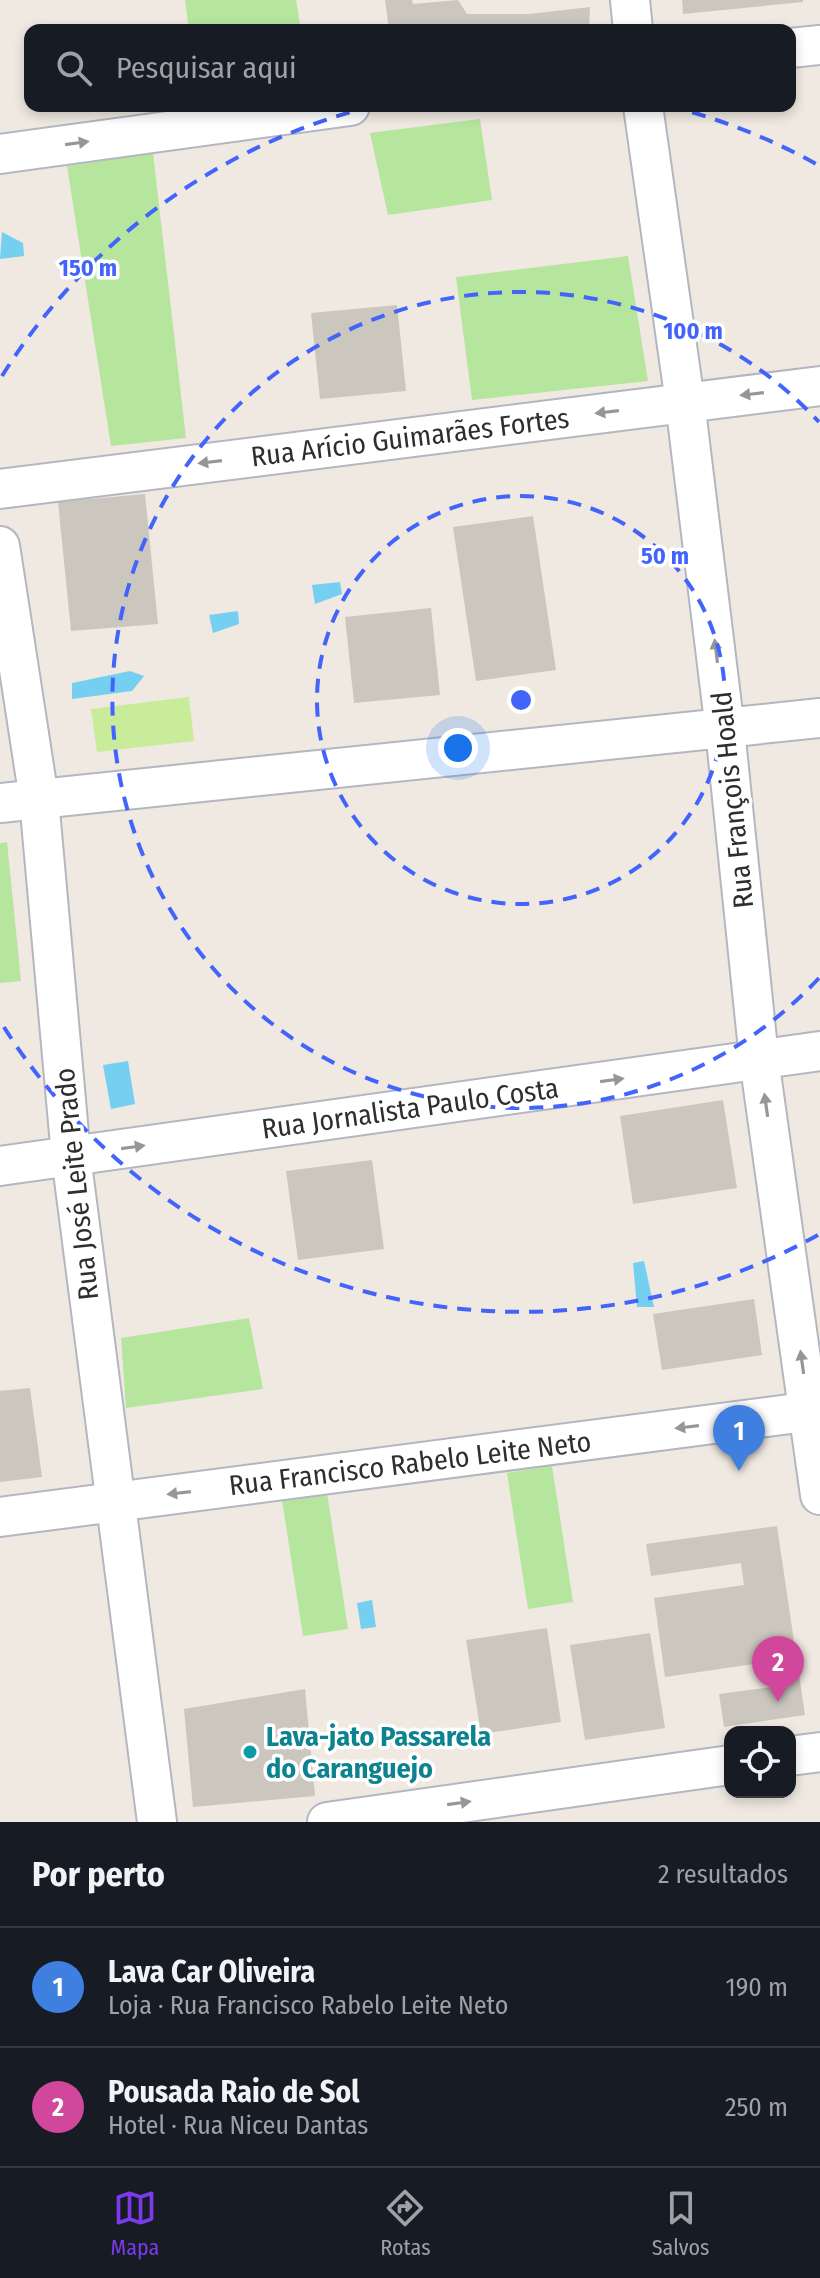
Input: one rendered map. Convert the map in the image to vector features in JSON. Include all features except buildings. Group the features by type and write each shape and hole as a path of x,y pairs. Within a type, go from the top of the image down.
{"street":[{"path":"630,0 632,24"},
{"path":"796,47 820,45"},
{"path":"0,154 306,112"},
{"name":"Rua François Hoald","path":"644,112 685,402 725,730 759,1059 815,1411 820,1495"},
{"name":"Rua Arício Guimarães Fortes","path":"0,489 820,386"},
{"name":"Rua José Leite Prado","path":"0,546 39,799 71,1156 157,1822"},
{"path":"0,803 820,718"},
{"name":"Rua Jornalista Paulo Costa","path":"0,1166 820,1051"},
{"name":"Rua Francisco Rabelo Leite Neto","path":"0,1517 815,1411"},
{"path":"796,1755 820,1752"},
{"path":"327,1822 724,1766"}],"green space":[{"path":"185,0 296,0 300,24 188,24"},
{"path":"480,119 492,200 388,215 370,133"},
{"path":"153,153 186,438 111,446 67,166"},
{"path":"628,256 648,381 472,400 456,277"},
{"path":"189,697 194,741 97,752 91,709"},
{"path":"7,842 21,981 0,983 0,843"},
{"path":"249,1318 263,1389 126,1408 121,1338"},
{"path":"552,1466 573,1602 528,1609 507,1473"},
{"path":"327,1493 348,1629 303,1636 282,1500"}],"water":[{"path":"2,232 23,243 24,256 0,259"},
{"path":"340,582 342,594 315,604 312,585"},
{"path":"238,611 239,624 213,633 209,615"},
{"path":"130,671 144,676 132,691 72,699 72,683"},
{"path":"128,1061 135,1104 111,1109 103,1065"},
{"path":"644,1261 654,1307 637,1307 633,1263"},
{"path":"372,1600 376,1627 361,1629 357,1603"}],"place":[{"name":"Lava Car Oliveira","path":"739,1471"},
{"name":"Pousada Raio de Sol","path":"778,1702"},
{"name":"Lava-jato Passarela do Caranguejo","path":"250,1752"}]}
